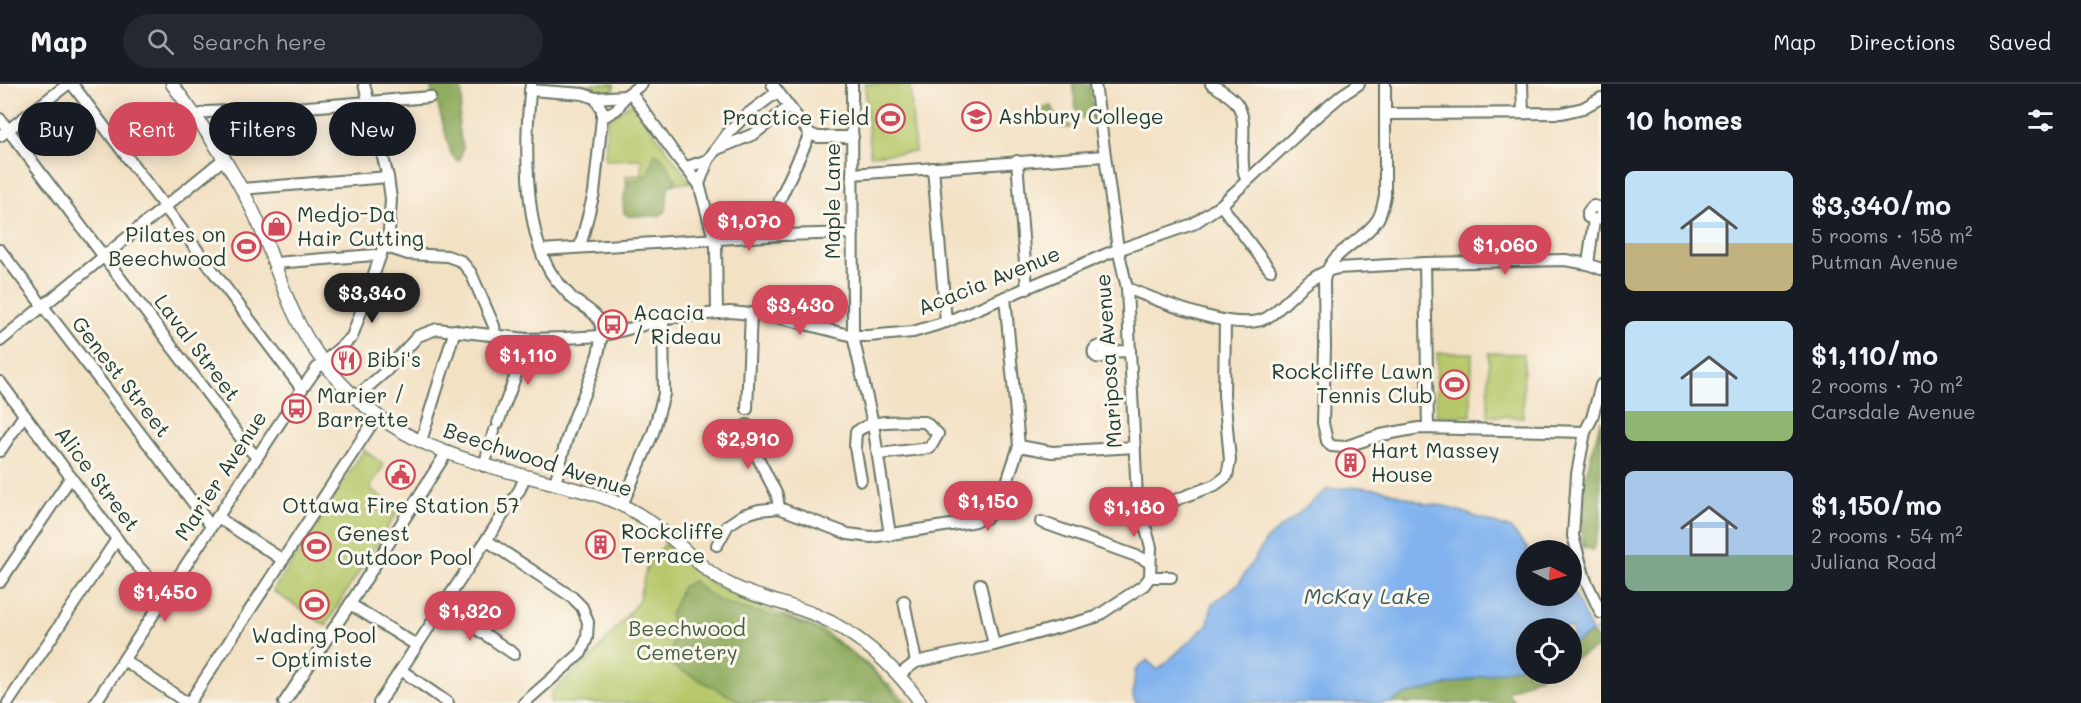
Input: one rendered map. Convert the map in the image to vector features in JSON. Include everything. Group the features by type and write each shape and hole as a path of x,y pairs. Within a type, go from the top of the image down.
{"main road":[{"name":"Beechwood Avenue","path":"172,84 186,102"},
{"name":"Beechwood Avenue","path":"197,117 225,158 242,189 275,262 296,319 324,363 377,416 421,441 484,466 606,498 622,505 660,530 708,571 745,591 817,616 842,628 880,657 899,675 921,703"}],"street":[{"path":"4,133 70,84 210,265 302,389"},
{"name":"Marier Avenue","path":"364,84 368,102"},
{"path":"602,118 617,109 628,95 642,84"},
{"name":"Maple Lane","path":"852,84 853,336 873,424 890,535"},
{"name":"Mariposa Avenue","path":"1095,84 1118,249 1127,288 1137,498 1150,541 1150,577"},
{"path":"1211,84 1237,103 1242,118 1242,172 1247,181"},
{"name":"Acacia Avenue","path":"356,397 385,372 418,336 430,330 455,330 528,339 601,336 663,319 717,312 751,313 794,320 853,336 899,334 946,322 1118,249 1193,224 1221,205 1317,116 1359,84"},
{"path":"1385,84 1385,196 1382,211 1377,220 1336,256 1326,270 1323,281 1325,346 1323,423 1326,441 1331,446 1344,447 1381,435 1428,428 1585,432"},
{"path":"1522,84 1523,113"},
{"path":"555,484 567,437 595,361 601,336 599,319 573,298 558,282 541,250 534,225 529,183 527,137 531,87 583,94 595,98 628,95"},
{"path":"699,184 708,160 728,133 774,88 810,134 818,137 853,137"},
{"path":"628,95 699,184 714,240 717,312"},
{"path":"368,102 430,97"},
{"path":"580,247 594,194 602,118 602,110 595,98"},
{"path":"1385,114 1562,113 1583,108 1601,98"},
{"path":"197,116 207,112 329,104"},
{"path":"717,149 754,134 789,107"},
{"name":"Laval Street","path":"0,119 4,133 103,256 257,457"},
{"path":"783,235 778,214 780,199 810,134"},
{"name":"Marier Avenue","path":"95,703 302,389 318,368 352,337 389,231 391,199 382,156"},
{"path":"852,174 1104,156"},
{"path":"0,341 225,158"},
{"path":"687,167 708,160"},
{"path":"1017,161 1027,289"},
{"path":"933,168 946,322"},
{"path":"242,189 388,177"},
{"path":"1221,205 1270,270"},
{"path":"1588,264 1598,215"},
{"path":"541,250 783,235 853,233"},
{"path":"384,246 408,254 447,256 461,261 471,273 494,326 495,335"},
{"name":"Genest Street","path":"0,250 214,522 283,560"},
{"path":"275,262 374,255 379,257"},
{"path":"1127,288 1225,321 1243,324 1269,318 1311,280 1326,270 1425,263 1565,260 1601,269"},
{"path":"1425,263 1428,428"},
{"path":"717,545 728,525 743,515 759,510 779,508 848,534 871,537 986,518 999,506 1019,446 1005,297"},
{"path":"747,409 751,313"},
{"path":"622,505 653,433 664,393 663,319"},
{"path":"1141,511 1215,485 1227,476 1230,460 1224,394 1225,321"},
{"path":"421,441 455,330"},
{"path":"484,466 496,427 514,385 528,339"},
{"path":"1105,352 1129,351"},
{"name":"Alice Street","path":"0,382 134,562 166,596"},
{"path":"1601,385 1592,418 1585,432 1577,474 1573,536 1585,579 1601,613"},
{"path":"0,451 24,415"},
{"path":"124,660 188,703 377,416"},
{"path":"861,480 855,447 856,432 863,426 925,422 938,434 930,447 878,454"},
{"path":"747,425 755,452 777,495 779,508"},
{"path":"1019,446 1052,453 1135,447"},
{"path":"284,703 447,452"},
{"path":"379,703 520,489 525,476"},
{"path":"0,582 71,477"},
{"path":"1041,522 1142,558 1150,563"},
{"path":"8,703 117,538"},
{"path":"486,540 572,597 582,608 588,622 587,638 581,652 524,703"},
{"path":"899,675 916,662 994,645 1096,617 1143,585 1150,577 1170,577"},
{"path":"980,584 994,645"},
{"path":"904,601 916,662"},
{"path":"350,604 416,645"},
{"path":"442,606 514,654"},
{"path":"401,670 448,703"}],"green space":[{"path":"432,84 468,84 461,86 462,99 458,128 463,147 460,160 457,161 451,154 437,102 431,90"},
{"path":"538,84 614,84 614,91 577,90"},
{"name":"Practice Field","path":"865,84 910,84 915,152 870,155"},
{"path":"1072,84 1089,84 1094,110 1091,118 1082,118 1079,114 1075,106"},
{"path":"632,102 691,183 658,183 628,212 626,176 642,175 641,159 605,160 607,121"},
{"path":"1052,106 1055,114 1071,128 1062,128 1044,115 1044,107"},
{"path":"655,153 664,161 676,180 674,185 668,188 666,211 659,216 628,216 624,213 623,204 627,185 629,181 638,180 648,174"},
{"name":"Rockcliffe Lawn Tennis Club","path":"1437,353 1472,353 1471,416 1436,416"},
{"name":"Rockcliffe Lawn Tennis Club","path":"1489,353 1524,354 1523,417 1488,416"},
{"path":"1601,420 1601,524 1593,550 1583,547 1581,517 1583,485"},
{"path":"364,450 384,465 370,488 399,510 326,626 273,591"},
{"name":"Beechwood Cemetery","path":"665,544 710,582 747,601 822,630 866,663 908,703 551,703 551,692 594,655 638,602 647,566"},
{"path":"693,581 710,595 730,605 794,621 825,635 867,666 903,703 743,703 669,664 673,640 670,615 682,587"},
{"path":"1592,632 1601,646 1582,655 1582,638"},
{"path":"1516,668 1516,684 1523,684 1507,692 1515,703 1391,703 1406,695"}],"water":[{"name":"McKay Lake","path":"1360,487 1385,490 1426,504 1445,506 1511,529 1520,540 1516,540 1516,606 1580,606 1592,632 1582,638 1582,618 1516,618 1516,668 1406,695 1391,703 1136,703 1133,696 1135,671 1147,660 1158,670 1208,624 1212,604 1239,583 1267,539 1328,489"}],"waterway":[{"path":"1592,632 1601,629"}],"place":[{"name":"Ashbury College","path":"977,117"},
{"name":"Practice Field","path":"890,118"},
{"name":"Medjo-Da Hair Cutting","path":"276,227"},
{"name":"Pilates on Beechwood","path":"247,247"},
{"name":"Acacia / Rideau","path":"612,325"},
{"name":"Bibi's","path":"346,360"},
{"name":"Rockcliffe Lawn Tennis Club","path":"1454,384"},
{"name":"Marier / Barrette","path":"296,408"},
{"name":"Hart Massey House","path":"1350,463"},
{"name":"Ottawa Fire Station 57","path":"401,475"},
{"name":"Rockcliffe Terrace","path":"600,544"},
{"name":"Genest Outdoor Pool","path":"316,546"},
{"name":"Wading Pool - Optimiste","path":"314,605"}]}
